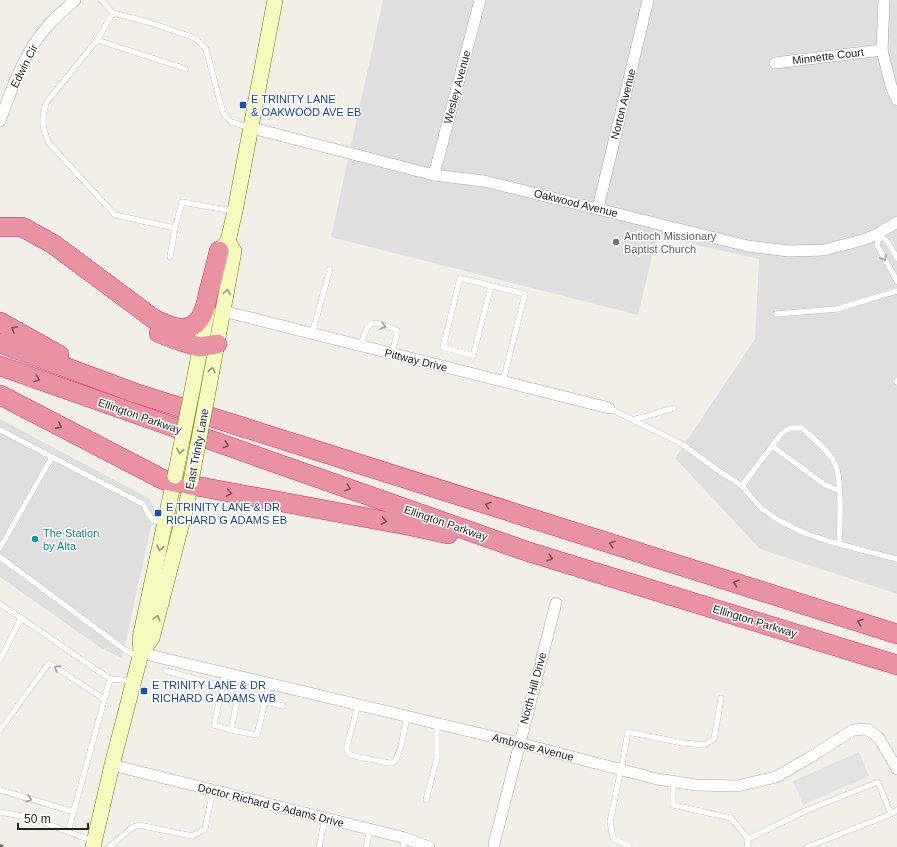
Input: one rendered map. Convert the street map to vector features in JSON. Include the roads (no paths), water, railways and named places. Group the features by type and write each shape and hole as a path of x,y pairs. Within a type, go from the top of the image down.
{"highway":[{"path":"0,227 22,227 34,233 53,244 154,319 167,326 183,329 207,342"},
{"path":"0,237 21,237 45,250 150,329 182,342 207,342"},
{"path":"183,329 199,320 204,309 223,246"},
{"path":"0,322 55,353 135,393"},
{"name":"Ellington Parkway","path":"0,343 135,393 897,634"},
{"name":"Ellington Parkway","path":"0,366 530,552 897,665"},
{"path":"0,395 164,480 183,481 411,526 530,552"}],"main road":[{"name":"East Trinity Lane","path":"140,655 152,638 186,507 183,481 192,391 207,342 223,246 235,211 252,128 275,0"},
{"name":"East Trinity Lane","path":"93,844 140,655 140,638 165,523 183,481 207,397 207,342 223,312 234,251 223,246"}],"street":[{"name":"Edwin Cir","path":"0,121 16,75 29,50 46,27 75,0"},
{"name":"Wesley Avenue","path":"434,175 480,0"},
{"name":"Norton Avenue","path":"598,208 648,0"},
{"path":"884,0 882,50 891,86 897,100"},
{"name":"Minnette Court","path":"775,62 882,50"},
{"name":"Oakwood Avenue","path":"252,128 434,175 484,181 748,246 789,251 824,250 879,235 897,222"},
{"name":"Pittway Drive","path":"223,312 609,408"},
{"name":"North Hill Drive","path":"494,844 556,603"},
{"name":"Ambrose Avenue","path":"140,655 225,673 437,723 622,769 696,785 737,786 776,777 853,730 867,729 879,738 897,769"},
{"name":"Doctor Richard G Adams Drive","path":"112,765 370,830 404,843 429,847"}],"lane":[{"path":"101,0 113,13 148,22 195,38 206,49 223,113 231,122 252,128"},
{"path":"113,13 97,40 46,104 42,114 43,130 49,143 115,215 175,228"},
{"path":"97,40 186,69"},
{"path":"170,257 175,228 182,202 235,211"},
{"path":"897,258 887,240 879,235 877,245 897,281"},
{"path":"312,334 330,269"},
{"path":"491,286 473,356 443,347 460,278 525,294 503,381"},
{"path":"776,314 837,309 897,292"},
{"path":"361,346 368,325 372,323 384,326 397,330 392,354"},
{"path":"609,408 682,444 742,486 761,508 778,520 804,533 897,559"},
{"path":"633,420 674,408"},
{"path":"742,486 781,434 790,428 802,428 828,453 836,466 839,491 839,544"},
{"path":"0,430 143,504 152,520 165,523"},
{"path":"772,446 824,484 839,491"},
{"path":"0,548 52,457"},
{"path":"0,557 128,652 140,655"},
{"path":"0,604 110,679 134,681"},
{"path":"0,660 21,618"},
{"path":"0,730 49,663 104,699"},
{"path":"166,672 222,686"},
{"path":"225,673 214,725 231,730 257,735 266,702 269,684"},
{"path":"231,730 242,677"},
{"path":"68,832 110,679"},
{"path":"629,847 613,838 610,822 622,769 628,732 683,743 704,745 714,739 721,698"},
{"path":"266,702 283,706"},
{"path":"358,705 347,751 350,754 389,763 393,763 396,760 400,749 407,716"},
{"path":"426,800 436,758 437,723"},
{"path":"673,781 673,805 731,818 748,840 747,847"},
{"path":"748,840 805,811 878,782 891,814"},
{"path":"0,790 74,812"},
{"path":"109,847 133,827 139,825 192,836 197,834 204,829 214,790"},
{"path":"808,847 891,814 897,810"},
{"path":"0,812 33,818 93,844"},
{"path":"319,847 325,818"},
{"path":"366,847 370,830"}],"place":[{"name":"E TRINITY LANE & OAKWOOD AVE EB","path":"243,105"},
{"name":"Antioch Missionary Baptist Church","path":"616,242"},
{"name":"E TRINITY LANE & DR RICHARD G ADAMS EB","path":"158,513"},
{"name":"The Station by Alta","path":"35,539"},
{"name":"E TRINITY LANE & DR RICHARD G ADAMS WB","path":"144,691"}]}
